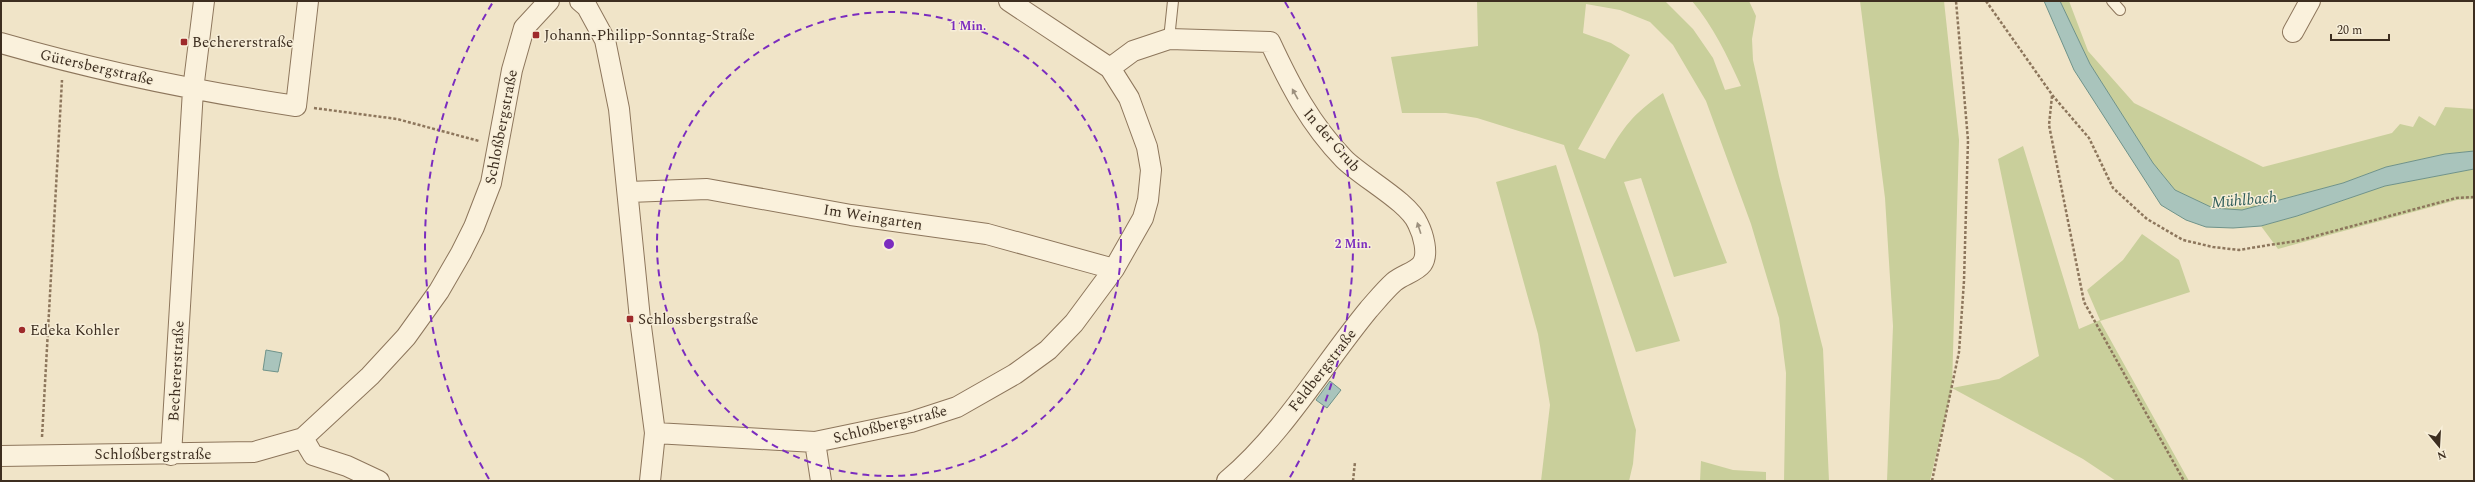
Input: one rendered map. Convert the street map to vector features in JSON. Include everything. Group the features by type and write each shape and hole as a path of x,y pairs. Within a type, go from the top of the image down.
{"street":[{"name":"Bechererstraße","path":"171,455 193,90 204,1"},
{"path":"296,106 308,1"},
{"name":"Schloßbergstraße","path":"1,456 171,455 254,452 303,438 370,376 406,337 438,292 474,227 491,183 499,147 512,70 524,28 549,1"},
{"path":"580,1 587,7 605,40 619,109 629,192 640,318 655,433 650,481"},
{"name":"Schloßbergstraße","path":"655,433 815,442 911,422 956,407 1009,377 1048,350 1074,323 1114,269 1143,218 1148,200 1150,170 1146,147 1138,120 1129,98 1110,68 1009,1"},
{"path":"2293,32 2310,1"},
{"path":"1110,68 1133,51 1169,39"},
{"name":"In der Grub","path":"1169,39 1270,42 1305,112 1329,141 1365,178 1413,213 1419,224 1426,255 1422,265"},
{"name":"Gütersbergstraße","path":"1,43 63,60 193,90 296,106"},
{"name":"Im Weingarten","path":"629,192 706,189 851,215 986,234 1114,269"},
{"name":"Feldbergstraße","path":"1227,481 1252,460 1370,308 1395,281 1422,265"},
{"path":"303,438 313,455 347,466 379,481"},
{"path":"815,442 821,481"}],"lane":[{"path":"1169,39 1173,1"},
{"path":"2112,1 2120,10"}],"path":[{"path":"1932,481 1959,352 1964,281 1968,140 1956,1"},
{"path":"1986,1 2052,96 2089,138 2113,188 2147,219 2177,236 2213,247 2239,250 2297,241 2456,198 2474,197"},
{"path":"41,455 63,60"},
{"path":"2052,96 2049,125 2084,302 2184,481"},
{"path":"296,106 397,119 499,147"},
{"path":"1353,481 1355,462"}],"green space":[{"path":"1477,1 1665,1 1693,29 1713,58 1725,90 1741,86 1707,20 1692,1 1749,1 1756,16 1752,39 1753,60 1779,176 1823,349 1829,481 1784,481 1786,373 1779,318 1751,224 1706,101 1673,45 1650,22 1620,10 1586,4 1583,33 1611,43 1630,55 1578,149 1605,159 1624,129 1636,115 1663,93 1727,263 1674,277 1641,178 1624,182 1680,341 1636,352 1564,145 1477,118 1446,113 1402,113 1391,57 1478,46"},
{"path":"1860,1 1944,1 1959,140 1952,388 1930,481 1887,481 1893,326 1885,198"},
{"path":"2060,1 2069,1 2088,51 2134,103 2263,167 2392,133 2400,124 2413,127 2419,116 2435,126 2445,107 2474,109 2474,151 2445,154 2386,167 2343,183 2242,210 2213,208 2175,190 2153,163 2090,64"},
{"path":"2023,146 2079,329 2100,320 2087,290 2123,260 2142,234 2179,260 2190,292 2100,321 2189,481 2116,481 2083,459 1952,388 1999,379 2039,356 1998,159"},
{"path":"1556,165 1636,430 1633,464 1629,481 1541,481 1550,405 1538,334 1496,182"},
{"path":"2474,169 2474,199 2457,200 2278,249 2261,226 2297,216 2385,186"},
{"path":"1701,461 1733,470 1766,472 1766,481 1700,481"}],"water":[{"path":"2044,1 2060,1 2090,64 2153,163 2175,190 2213,208 2242,210 2343,183 2386,167 2445,154 2474,151 2474,169 2385,186 2297,216 2261,226 2233,228 2206,227 2186,220 2161,205 2074,70"},
{"path":"266,350 282,353 278,372 263,370"},
{"path":"1330,381 1341,390 1327,408 1316,400"}],"place":[{"name":"Johann-Philipp-Sonntag-Straße","path":"536,35"},
{"name":"Bechererstraße","path":"184,42"},
{"name":"Schlossbergstraße","path":"630,319"},
{"name":"Edeka Kohler","path":"22,330"}],"water label":[{"name":"Mühlbach","path":"2244,199"}]}
